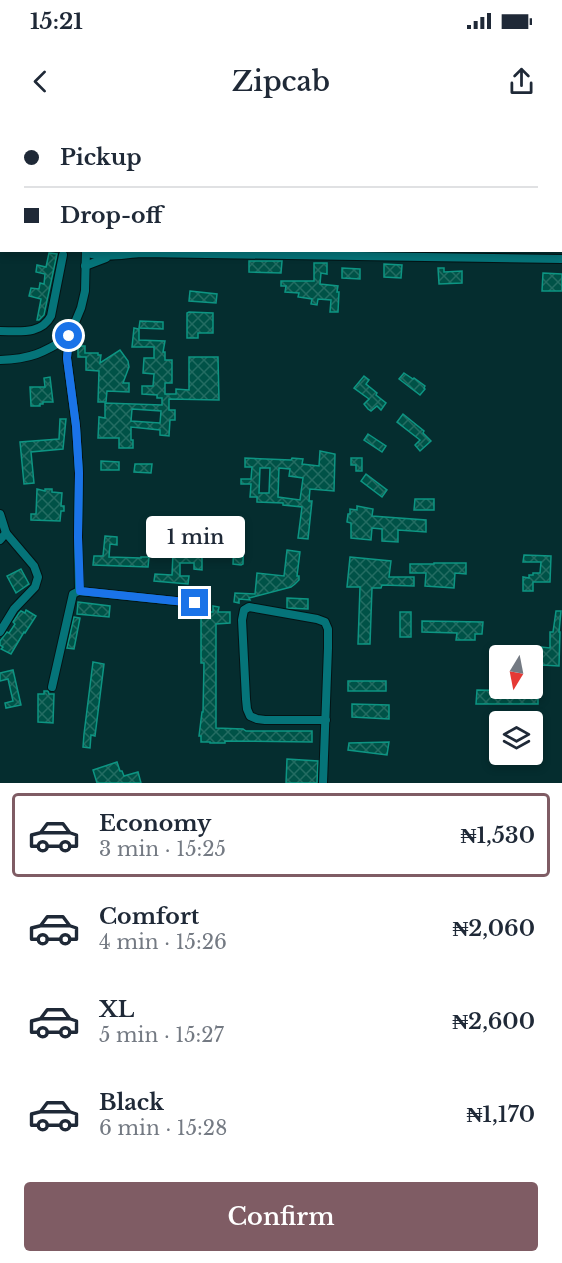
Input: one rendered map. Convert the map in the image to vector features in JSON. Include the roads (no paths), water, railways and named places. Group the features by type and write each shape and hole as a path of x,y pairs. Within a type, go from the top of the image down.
{"street":[{"path":"80,591 79,473 76,426 67,358 69,336 81,308 86,252"},
{"path":"88,252 95,256 139,252 562,259"},
{"path":"0,331 33,330 48,322 63,255"},
{"path":"85,266 115,255"},
{"path":"0,360 19,359 45,352 69,336"},
{"path":"0,514 6,533 34,566 38,576 35,587 14,609 0,632"},
{"path":"0,540 6,533"},
{"path":"52,687 73,594 80,591 195,603"},
{"path":"322,783 326,720 328,629 325,622 249,607 244,610 242,620 246,709 250,716 265,720 326,720"}]}
